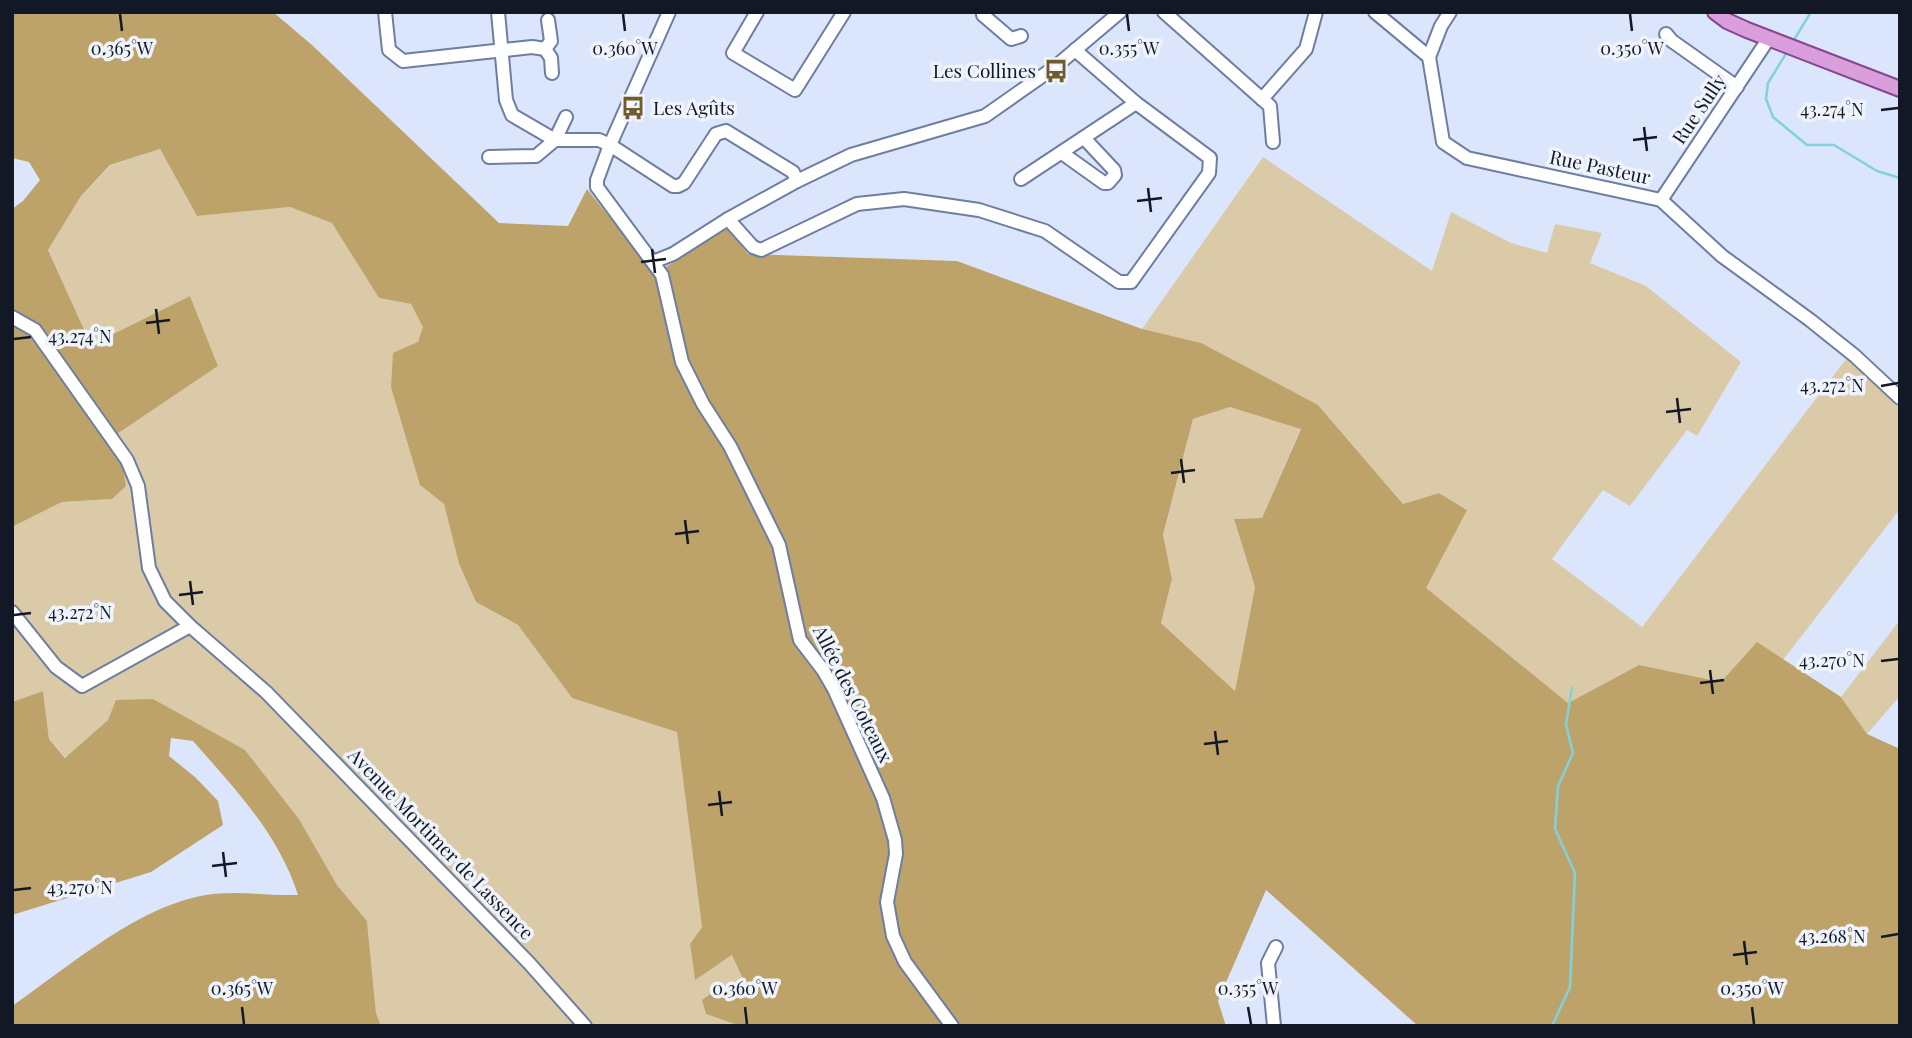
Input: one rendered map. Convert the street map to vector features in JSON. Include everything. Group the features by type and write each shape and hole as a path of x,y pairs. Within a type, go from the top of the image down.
{"main road":[{"path":"1716,12 1727,21 1774,41 1900,89"}],"street":[{"path":"385,12 389,50 403,61 532,47 545,50 551,58 552,73"},
{"path":"498,12 506,100 512,115 555,139 599,140 673,186 684,183 716,134 726,131 793,172 797,181"},
{"path":"610,145 669,12"},
{"path":"757,12 733,53 795,90 844,12"},
{"path":"985,12 984,15 1011,39 1021,36"},
{"path":"653,262 673,254 728,219 797,181 851,155 985,117 1075,50 1120,12"},
{"path":"1164,12 1270,106 1273,142"},
{"path":"1262,99 1306,49 1316,12"},
{"path":"1375,12 1429,57 1441,26 1450,12"},
{"path":"545,50 551,41 548,20"},
{"path":"1666,34 1737,87"},
{"name":"Rue Sully","path":"1661,200 1737,87 1774,41"},
{"path":"728,219 753,247 761,250 858,204 904,199 979,210 1045,231 1119,282 1131,282 1209,173 1210,158 1136,103 1075,50"},
{"name":"Rue Pasteur","path":"1429,57 1443,142 1467,158 1661,200 1722,256 1810,320 1855,356 1900,398"},
{"path":"1021,179 1136,103"},
{"path":"489,157 536,156 555,139 566,117"},
{"path":"1062,153 1104,183 1108,183 1115,175 1114,170 1084,138"},
{"name":"Allée des Coteaux","path":"610,145 597,187 662,275 682,362 703,404 730,446 779,545 800,640 834,689 883,798 895,840 887,902 892,936 905,962 952,1026"},
{"name":"Avenue Mortimer de Lassence","path":"12,317 35,330 127,460 138,486 149,568 165,601 266,692 529,963 585,1026"},
{"path":"12,612 56,667 82,686 190,626"},
{"path":"1274,1026 1268,963 1276,947"}],"shaded area":[{"path":"12,12 273,12 312,45 499,223 568,226 587,189 655,274 727,228 748,254 957,261 1142,329 1201,343 1318,405 1403,504 1439,493 1467,510 1426,588 1568,703 1639,665 1721,682 1757,642 1841,697 1867,734 1900,749 1900,1026 1418,1026 1266,890 1218,1001 1226,1026 740,1026 706,1014 702,1000 720,987 743,979 732,955 695,980 690,944 702,927 677,732 572,698 518,625 476,602 459,564 444,504 420,485 391,387 393,353 418,342 423,327 411,304 379,298 332,223 290,207 197,216 160,149 110,165 81,196 48,250 91,345 190,296 218,366 117,434 126,486 112,499 62,502 12,527 12,209 23,201 40,180 29,162 12,158","holes":["1230,407 1301,429 1262,518 1234,519 1255,587 1235,691 1161,623 1172,579 1163,535 1193,419"]},
{"path":"160,149 197,216 290,207 333,223 379,298 411,304 424,327 418,342 420,485 444,504 459,564 476,602 518,625 572,698 677,731 702,927 690,944 695,979 733,955 743,979 720,987 706,1014 740,1026 381,1026 376,1013 367,921 337,885 299,819 245,750 108,720 66,758 49,739 43,691 12,702 12,527 62,502 112,499 117,434 218,366 190,296 91,345 48,250 81,196 111,165"},
{"path":"1263,157 1432,271 1451,212 1511,243 1547,253 1555,224 1602,233 1590,263 1646,286 1741,362 1697,436 1687,430 1630,506 1603,490 1552,559 1642,627 1847,358 1900,398 1900,509 1783,660 1757,643 1721,682 1639,665 1568,703 1425,588 1466,509 1439,493 1403,504 1318,405 1142,329"},
{"path":"1230,407 1301,428 1262,518 1234,519 1255,587 1235,691 1161,623 1172,579 1163,536 1193,419"},
{"path":"1900,620 1900,696 1867,734 1841,697"},
{"path":"43,691 49,739 65,758 108,720 116,700 153,699 245,750 299,819 337,885 367,921 376,1013 381,1026 12,1026 12,1006 100,943 172,904 196,897 234,893 298,895 279,852 239,794 193,741 171,738 169,756 195,777 218,801 223,825 151,872 12,915 12,702"}],"waterway":[{"path":"1792,43 1811,12"},
{"path":"1787,52 1768,83 1766,99 1773,117 1807,145 1834,145 1877,171 1900,178"},
{"path":"1552,1026 1570,987 1575,873 1555,829 1558,786 1573,753 1566,725 1572,688"}],"place":[{"name":"Les Collines","path":"1056,71"},
{"name":"Les Agûts","path":"633,108"}]}
